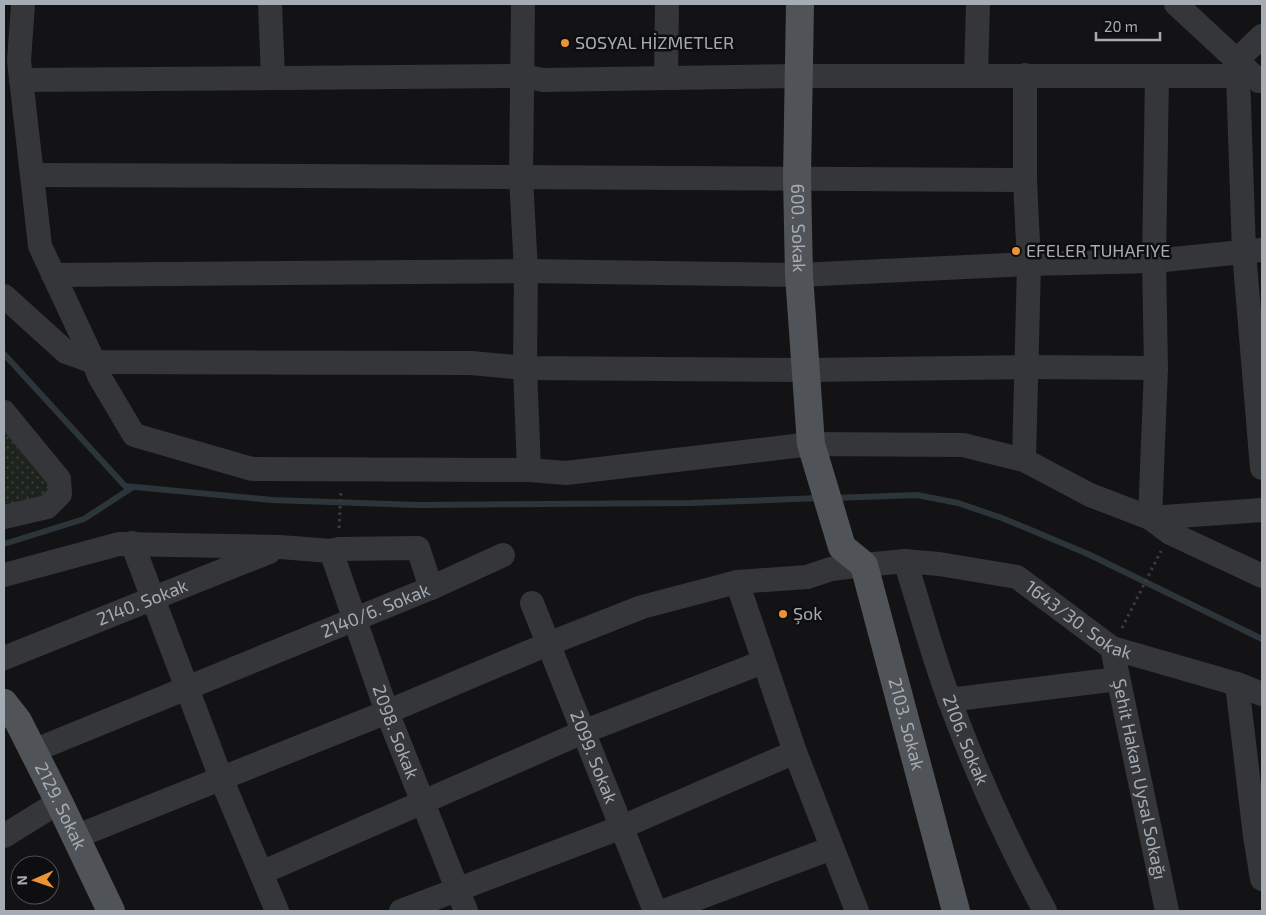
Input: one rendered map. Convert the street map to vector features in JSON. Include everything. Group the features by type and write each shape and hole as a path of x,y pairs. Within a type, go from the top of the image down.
{"main road":[{"name":"600. Sokak","path":"800,4 797,177 799,275 812,447 842,547 864,565"},
{"name":"2103. Sokak","path":"864,565 956,911"},
{"name":"2129. Sokak","path":"4,703 18,721 59,802 105,909"}],"street":[{"path":"23,4 15,65 32,175 40,246 99,376 134,434 252,469 529,470 566,473 812,447 963,445 1024,460 1090,495 1150,518 1170,533 1262,576"},
{"path":"270,4 273,78"},
{"path":"523,4 521,178 526,271 525,368 529,470"},
{"path":"666,77 667,4"},
{"path":"976,75 978,4"},
{"path":"1179,5 1248,74"},
{"path":"1262,36 1248,74 1262,468"},
{"path":"15,65 273,78 523,76 543,80 666,77 1157,76 1248,74"},
{"path":"1024,460 1028,368 1028,264 1025,180 1026,75"},
{"path":"1150,518 1156,368 1154,261 1157,76"},
{"path":"32,175 521,178 797,177 1025,180"},
{"path":"53,275 526,271 799,275 1028,264 1154,261 1253,251"},
{"path":"4,296 66,352 94,362 471,363 525,368 806,370 1156,368"},
{"path":"4,412 59,478 60,494 47,507 4,518"},
{"path":"1150,518 1262,510"},
{"path":"132,543 221,778 277,911"},
{"name":"2140/6. Sokak","path":"4,575 119,544 132,543 334,550 418,548 431,588 33,751"},
{"name":"2140. Sokak","path":"4,658 153,597 280,548"},
{"name":"2098. Sokak","path":"334,550 355,618 388,712 466,911"},
{"path":"431,588 503,555"},
{"name":"1643/30. Sokak","path":"75,837 388,712 548,644 642,607 738,582 807,578 831,569 864,565 905,561 939,564 1017,577 1112,648 1237,684 1262,694"},
{"name":"2106. Sokak","path":"905,561 949,700 990,798 1024,872 1046,911"},
{"path":"738,582 763,662 795,752 857,911"},
{"name":"2099. Sokak","path":"532,603 655,911"},
{"name":"Şehit Hakan Uysal Sokağı","path":"1112,648 1167,911"},
{"path":"261,873 583,732 763,662"},
{"path":"949,700 1118,679"},
{"path":"1237,684 1262,880"},
{"path":"401,911 622,826 795,752"},
{"path":"4,836 59,802"},
{"path":"664,911 832,848"}],"path":[{"path":"334,550 341,470"},
{"path":"1112,648 1170,533"}],"shaded area":[{"path":"4,426 50,483 45,495 4,507"}],"waterway":[{"path":"4,354 125,486 272,500 418,505 692,503 821,498"},
{"path":"4,544 84,519 133,487"},
{"path":"833,498 917,495 958,503 1002,518 1088,554 1262,639"}],"place":[{"name":"SOSYAL HİZMETLER","path":"565,43"},
{"name":"EFELER TUHAFIYE","path":"1016,251"},
{"name":"Şok","path":"783,614"}]}
